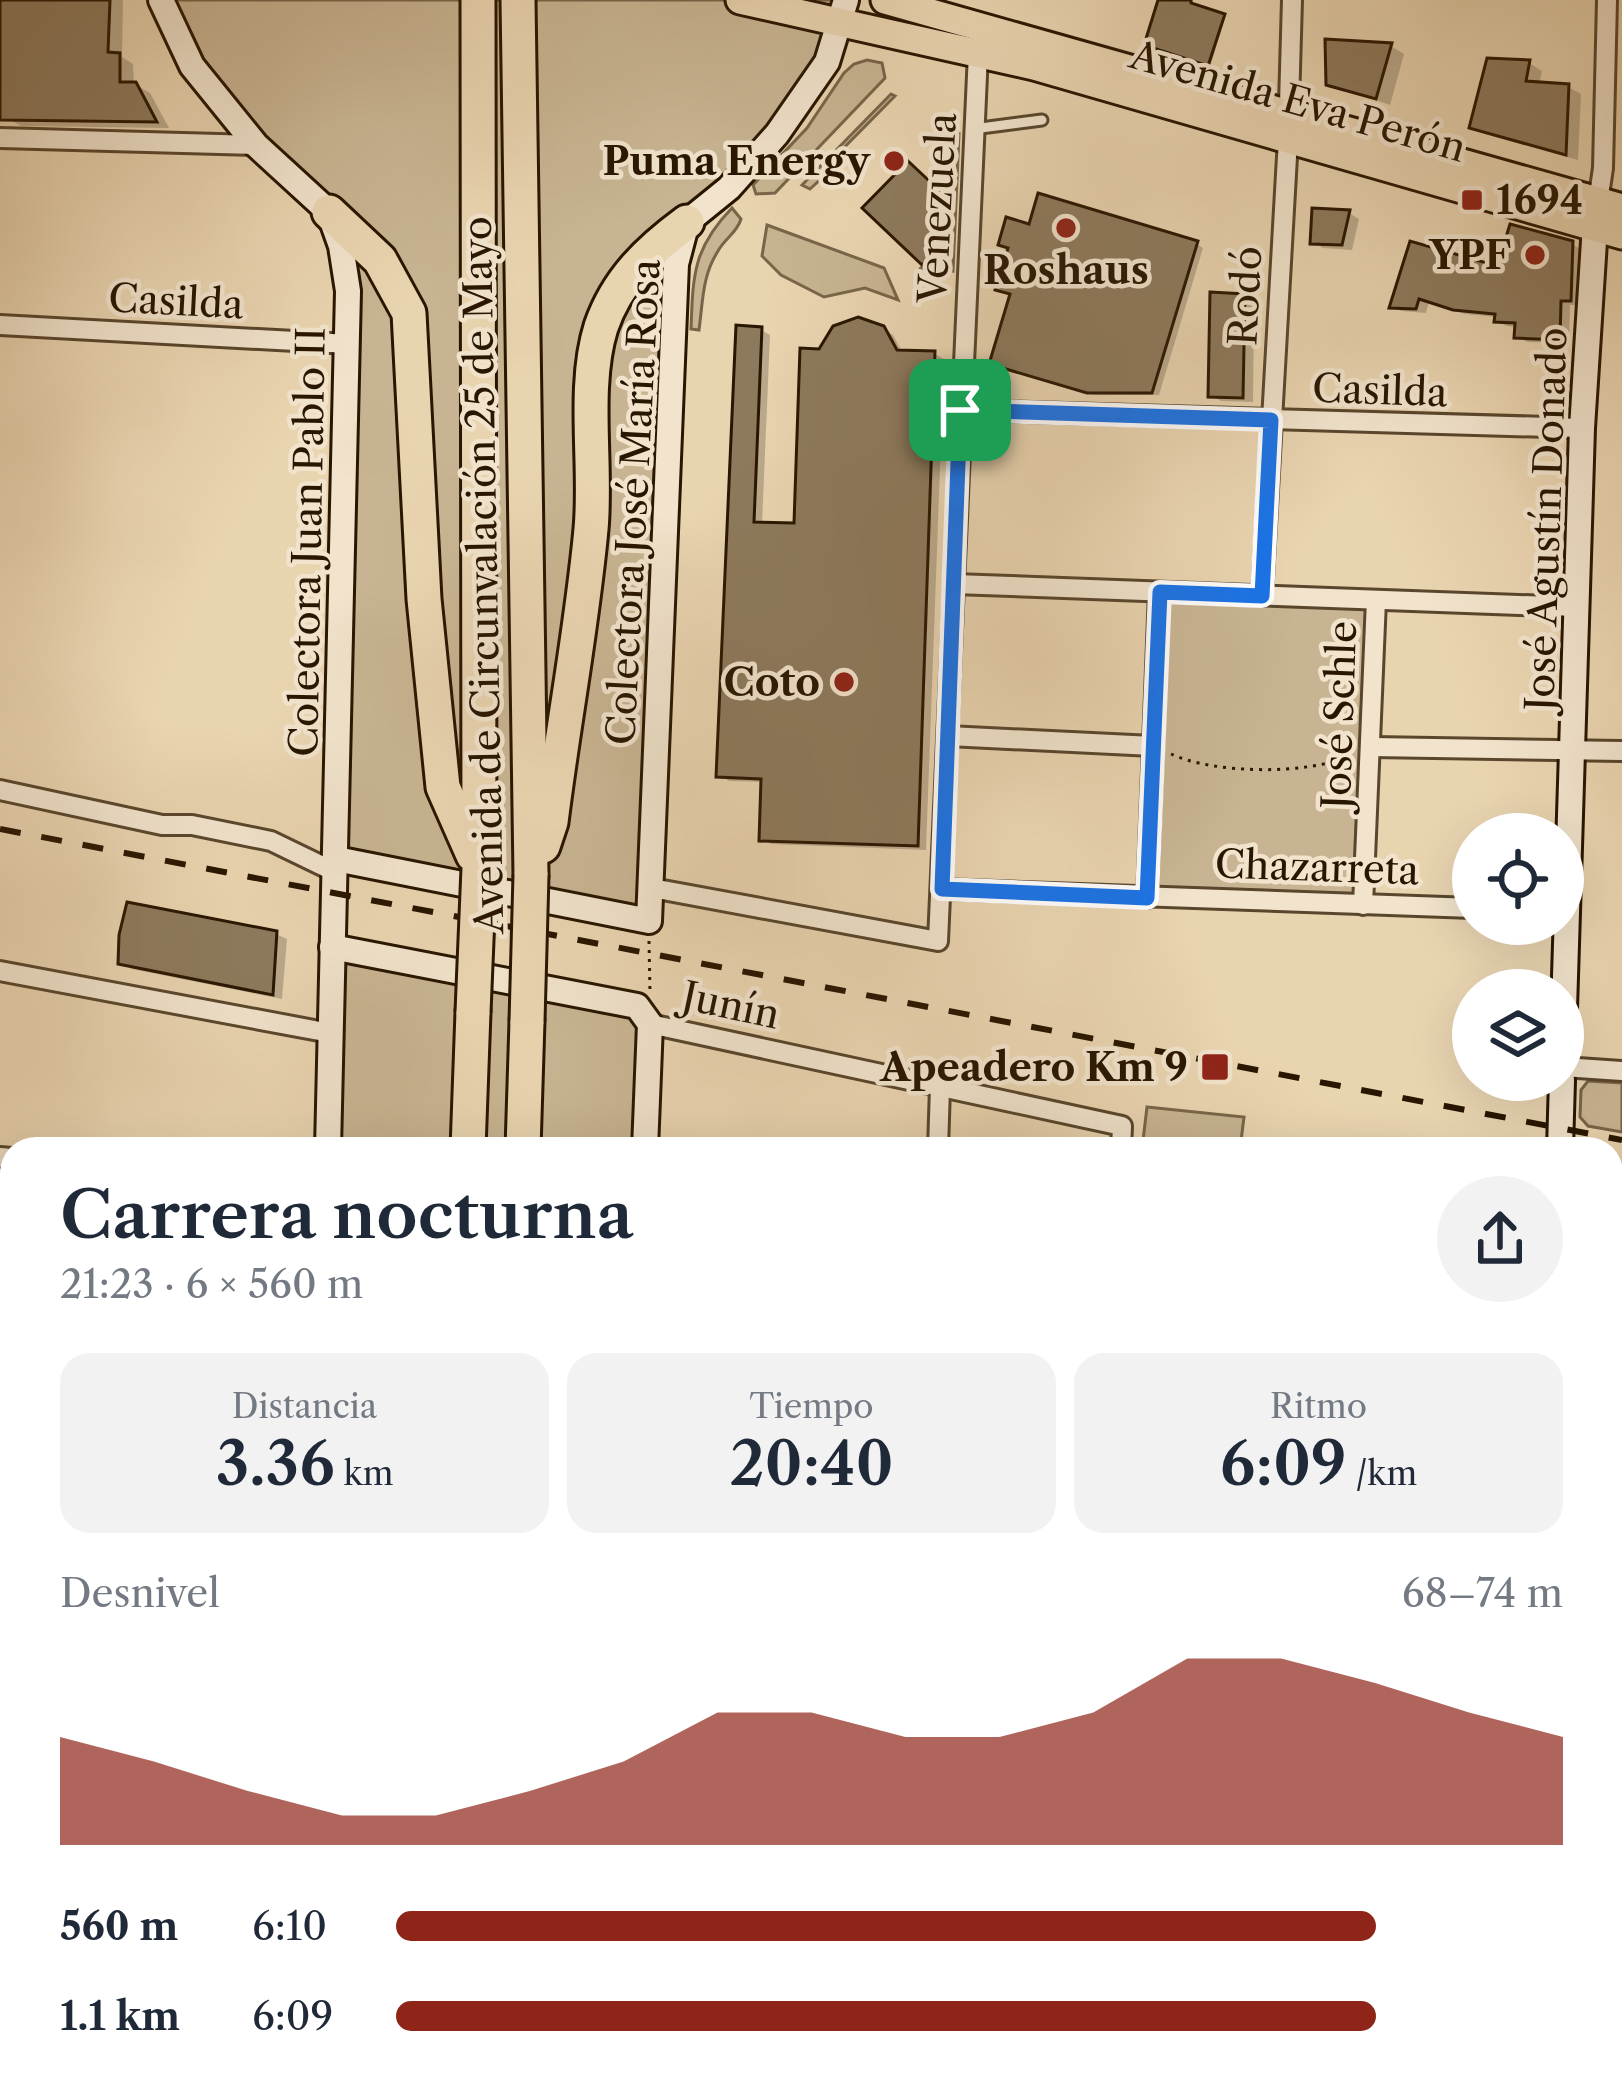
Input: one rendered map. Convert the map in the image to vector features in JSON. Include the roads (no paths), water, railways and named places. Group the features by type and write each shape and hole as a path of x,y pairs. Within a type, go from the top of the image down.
{"highway":[{"name":"Avenida de Circunvalación 25 de Mayo","path":"468,1137 479,868 478,3"},
{"name":"Avenida de Circunvalación 25 de Mayo","path":"518,3 531,875 523,1137"},
{"path":"329,212 380,260 409,313 424,599 442,787 479,868"},
{"path":"531,875 551,822 585,579 595,362 601,327 621,285 648,250 687,222"}],"main road":[{"path":"161,0 192,66 256,145 329,212"},
{"name":"Avenida Eva Perón","path":"740,0 843,12 978,53 1287,126 1604,212 1622,235"},
{"name":"Avenida Eva Perón","path":"885,0 1287,126"},
{"name":"Colectora José María Rosa","path":"335,866 650,921 676,264 687,222 728,188 777,134 827,62 843,12"},
{"name":"Colectora Juan Pablo II","path":"328,1137 349,344 348,291 329,212"},
{"name":"José Agustín Donado","path":"1570,813 1582,428 1604,212"},
{"name":"Junín","path":"332,947 637,1006 650,1024"},
{"path":"645,1137 650,1024"},
{"path":"1560,1137 1561,1101"}],"street":[{"name":"Rodó","path":"1262,596 1292,0"},
{"name":"José Agustín Donado","path":"1604,212 1614,92 1607,0"},
{"name":"Venezuela","path":"652,888 938,941 978,53"},
{"path":"0,138 256,145"},
{"name":"Casilda","path":"0,325 349,344"},
{"name":"Casilda","path":"960,410 1582,428"},
{"path":"954,584 1576,607"},
{"path":"1147,898 1160,592"},
{"name":"José Schle","path":"1363,905 1376,599"},
{"path":"948,736 1153,746"},
{"path":"1372,747 1622,751"},
{"path":"0,790 162,825 192,825 271,841 335,866"},
{"name":"Chazarreta","path":"942,889 1452,907"},
{"path":"0,971 330,1033"},
{"name":"Junín","path":"650,1024 1122,1126 1122,1137"},
{"path":"1584,1068 1622,1071"},
{"path":"938,1137 940,1087"}],"lane":[{"path":"973,129 1042,120"}],"railway":[{"path":"0,829 1606,1137"}],"place":[{"name":"Puma Energy","path":"894,161"},
{"name":"1694","path":"1472,200"},
{"name":"Roshaus","path":"1066,228"},
{"name":"YPF","path":"1535,255"},
{"name":"Coto","path":"844,682"},
{"name":"Apeadero Km 9","path":"1215,1067"}]}
